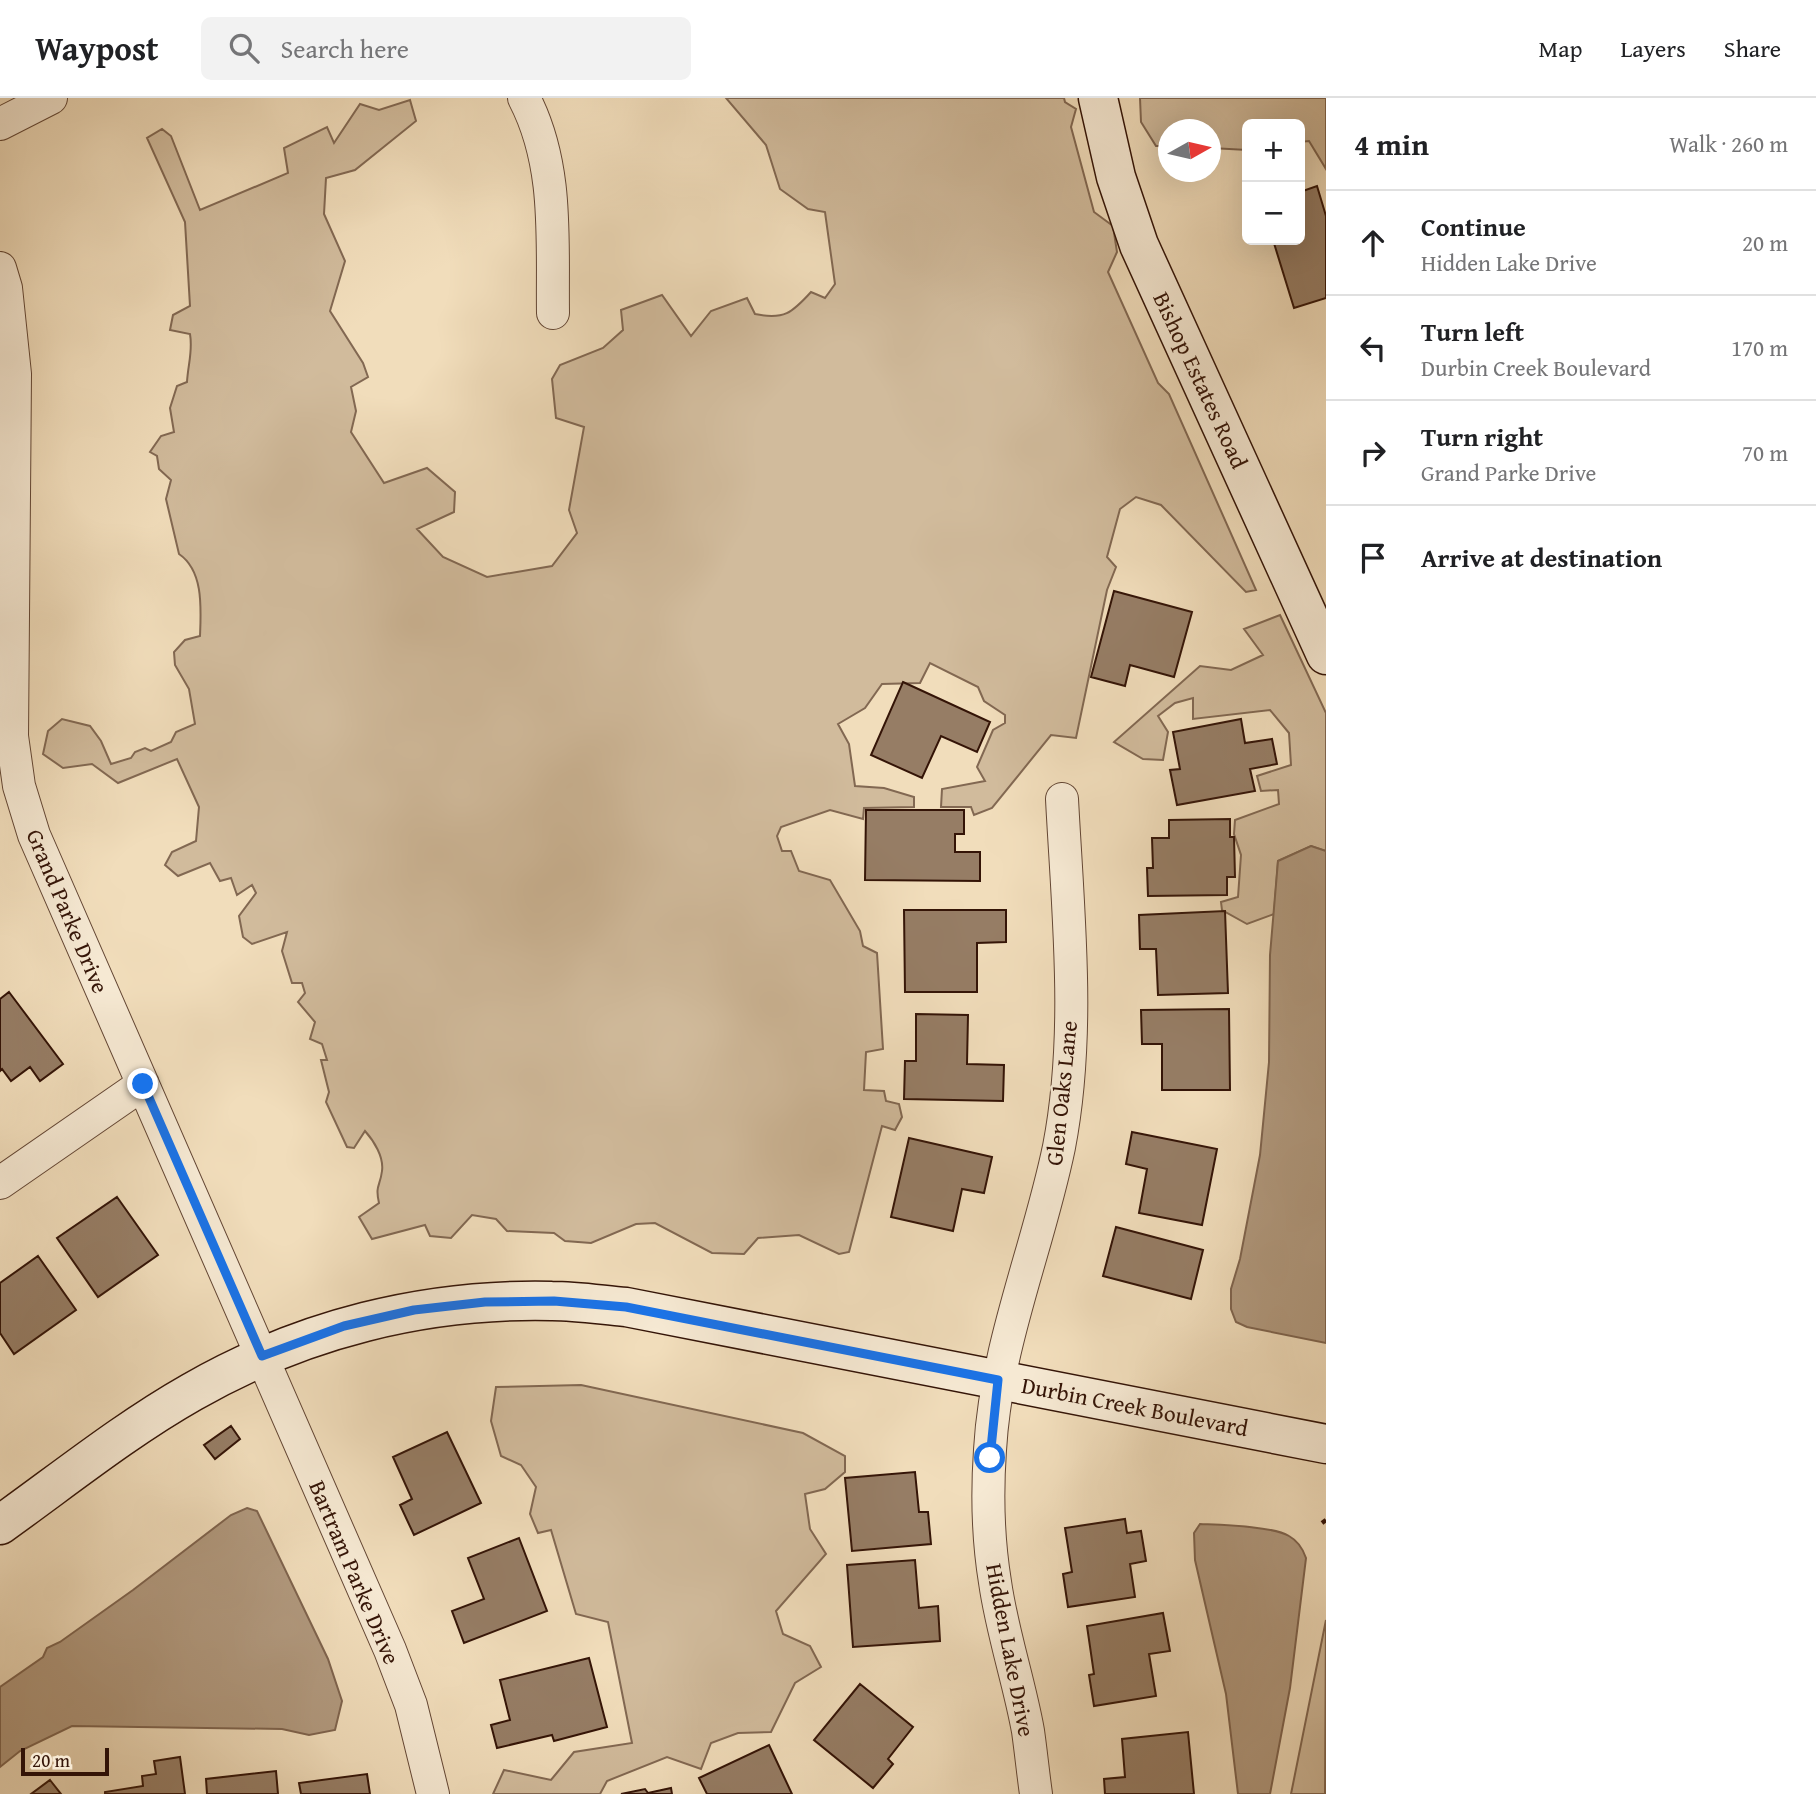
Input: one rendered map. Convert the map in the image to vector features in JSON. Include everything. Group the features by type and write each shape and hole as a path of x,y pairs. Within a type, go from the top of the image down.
{"street":[{"path":"0,124 51,98"},
{"path":"524,98 543,150 551,187 553,313"},
{"name":"Bishop Estates Road","path":"1098,98 1116,177 1139,246 1326,655"},
{"name":"Grand Parke Drive","path":"0,268 6,288 15,374 12,736 19,786 34,835 262,1356"},
{"name":"Glen Oaks Lane","path":"998,1380 1015,1304 1044,1214 1059,1145 1069,1068 1071,989 1062,799"},
{"path":"0,1183 143,1084"},
{"name":"Durbin Creek Boulevard","path":"0,1525 192,1392 262,1356 344,1326 414,1310 485,1302 554,1301 626,1307 1326,1444"},
{"name":"Bartram Parke Drive","path":"262,1356 394,1661 411,1705 433,1794"},
{"name":"Hidden Lake Drive","path":"998,1380 990,1458 989,1516 995,1580 1006,1646 1027,1730 1036,1794"}],"shaded area":[{"path":"726,98 1064,98 1065,102 1076,109 1071,127 1094,212 1113,226 1117,252 1108,272 1158,383 1169,394 1256,590 1246,592 1161,505 1136,497 1120,509 1107,557 1116,567 1107,590 1076,738 1051,735 992,808 974,815 971,807 941,807 942,789 985,781 977,767 993,730 1005,723 1005,715 984,701 978,687 930,663 920,683 882,684 865,708 838,724 849,744 855,786 884,788 914,797 914,807 864,808 863,819 830,810 781,827 777,836 782,851 791,851 799,871 830,880 860,931 863,946 877,953 883,1049 866,1052 864,1090 884,1091 886,1101 899,1104 902,1117 895,1130 882,1126 849,1252 839,1254 799,1235 758,1238 744,1254 712,1253 655,1223 636,1224 591,1243 565,1241 554,1233 507,1231 496,1219 472,1215 451,1238 430,1236 425,1225 372,1239 359,1217 379,1203 378,1189 382,1171 380,1155 365,1131 354,1148 347,1147 326,1102 329,1092 321,1060 327,1060 322,1044 310,1039 315,1022 298,1002 305,993 302,983 292,983 282,951 287,932 252,944 243,937 239,916 256,893 252,885 237,895 231,878 220,881 210,863 178,876 165,865 172,852 196,841 199,807 177,759 118,783 92,764 63,768 43,754 48,731 62,719 90,726 101,741 111,764 131,758 135,752 145,748 151,751 171,742 176,732 195,724 189,689 175,665 174,652 185,640 200,636 199,591 193,570 179,554 166,499 171,480 159,469 157,456 150,452 161,436 174,432 170,408 177,386 187,382 191,352 190,334 170,330 173,315 190,306 185,222 147,138 162,129 171,136 200,210 288,173 284,148 327,127 334,143 360,104 379,110 410,100 416,121 355,170 326,178 324,214 345,261 330,311 363,363 368,377 351,387 356,411 351,432 384,483 427,468 455,492 454,512 417,529 443,557 487,577 552,566 577,533 569,510 584,427 556,418 552,379 560,365 603,348 623,330 621,310 662,295 691,336 711,311 747,298 755,314 780,315 793,310 811,292 825,298 835,284 825,212 808,209 780,189 766,145"},
{"path":"1140,98 1326,98 1326,169 1309,141 1305,141 1305,119 1242,119 1242,150 1221,149 1221,119 1158,119 1158,146 1141,122"},
{"path":"1280,615 1326,713 1326,851 1311,846 1278,861 1274,914 1247,924 1222,910 1221,902 1238,897 1241,855 1234,834 1235,820 1279,804 1278,790 1261,791 1257,776 1291,765 1289,733 1270,710 1193,719 1193,698 1175,703 1158,716 1168,732 1163,760 1143,759 1114,742 1200,666 1231,670 1263,655 1244,629"},
{"path":"1311,846 1326,851 1326,1343 1247,1327 1236,1322 1231,1309 1231,1289 1240,1259 1260,1155 1269,1062 1270,955 1278,861"},
{"path":"581,1385 803,1433 845,1456 845,1472 825,1489 805,1494 810,1529 826,1554 776,1611 783,1634 810,1646 821,1667 795,1683 771,1732 738,1733 711,1743 701,1769 667,1757 607,1781 600,1794 493,1794 504,1770 551,1780 574,1752 632,1743 608,1622 576,1614 551,1530 538,1533 530,1514 536,1487 521,1465 501,1456 491,1421 496,1387"},
{"path":"247,1508 257,1511 328,1659 342,1701 335,1730 309,1735 282,1729 72,1726 20,1751 0,1767 0,1687 43,1657 47,1648 60,1642 133,1590 231,1515"},
{"path":"1200,1524 1281,1533 1298,1543 1306,1558 1290,1688 1270,1794 1238,1794 1226,1694 1195,1560 1194,1533"},
{"path":"1326,1620 1325,1794 1291,1794"}],"building":[{"path":"1317,186 1326,216 1326,298 1294,308 1275,245 1305,245 1305,190"},
{"path":"1114,591 1192,612 1174,677 1130,665 1125,686 1091,677"},
{"path":"903,682 990,722 977,752 941,736 922,778 871,755"},
{"path":"1241,719 1245,743 1272,739 1277,764 1250,769 1255,791 1177,805 1170,770 1180,769 1173,732"},
{"path":"866,810 964,810 964,834 955,834 955,852 980,852 980,881 865,880"},
{"path":"1230,819 1230,837 1234,837 1235,877 1227,877 1227,895 1148,896 1147,868 1153,868 1152,838 1169,838 1169,820"},
{"path":"904,910 1006,910 1006,942 977,943 977,992 905,992"},
{"path":"1225,911 1228,993 1158,995 1156,949 1140,949 1139,915"},
{"path":"9,992 63,1064 40,1081 30,1067 11,1081 2,1069 0,1071 0,999"},
{"path":"1229,1009 1230,1090 1162,1090 1162,1044 1142,1044 1141,1010"},
{"path":"916,1014 968,1015 967,1064 1004,1065 1003,1101 904,1099 905,1061 916,1061"},
{"path":"1132,1132 1217,1149 1202,1225 1139,1213 1147,1169 1126,1164"},
{"path":"909,1138 992,1157 984,1193 962,1189 953,1231 891,1217"},
{"path":"117,1197 158,1255 98,1297 57,1238"},
{"path":"1116,1227 1203,1250 1191,1299 1103,1276"},
{"path":"38,1256 76,1310 14,1354 0,1333 0,1283"},
{"path":"231,1426 240,1439 215,1459 204,1445"},
{"path":"447,1432 481,1503 414,1535 400,1505 412,1499 393,1457"},
{"path":"915,1472 919,1512 928,1512 931,1544 852,1551 845,1478"},
{"path":"1125,1519 1127,1533 1141,1531 1146,1561 1130,1564 1135,1597 1068,1607 1063,1574 1072,1572 1065,1528"},
{"path":"519,1538 547,1611 464,1643 452,1611 484,1599 468,1558"},
{"path":"915,1560 919,1608 938,1606 940,1641 853,1647 847,1565"},
{"path":"1163,1613 1170,1651 1149,1654 1156,1696 1094,1706 1089,1675 1094,1674 1087,1626"},
{"path":"589,1658 607,1727 554,1741 552,1735 497,1748 491,1725 510,1720 500,1680"},
{"path":"860,1684 913,1727 888,1759 893,1764 873,1788 814,1740"},
{"path":"1188,1732 1194,1794 1105,1794 1104,1779 1125,1777 1122,1739"},
{"path":"769,1745 792,1794 707,1794 699,1778"},
{"path":"180,1757 185,1794 105,1794 143,1786 142,1776 156,1774 154,1761"},
{"path":"276,1771 278,1794 207,1794 206,1779"},
{"path":"367,1774 370,1794 301,1794 299,1783"},
{"path":"50,1780 61,1794 31,1794"},
{"path":"671,1788 672,1794 621,1794 645,1789 648,1793"}],"route":[{"path":"143,1084 262,1356 344,1326 414,1310 485,1302 554,1301 626,1307 998,1380 990,1458"}]}
